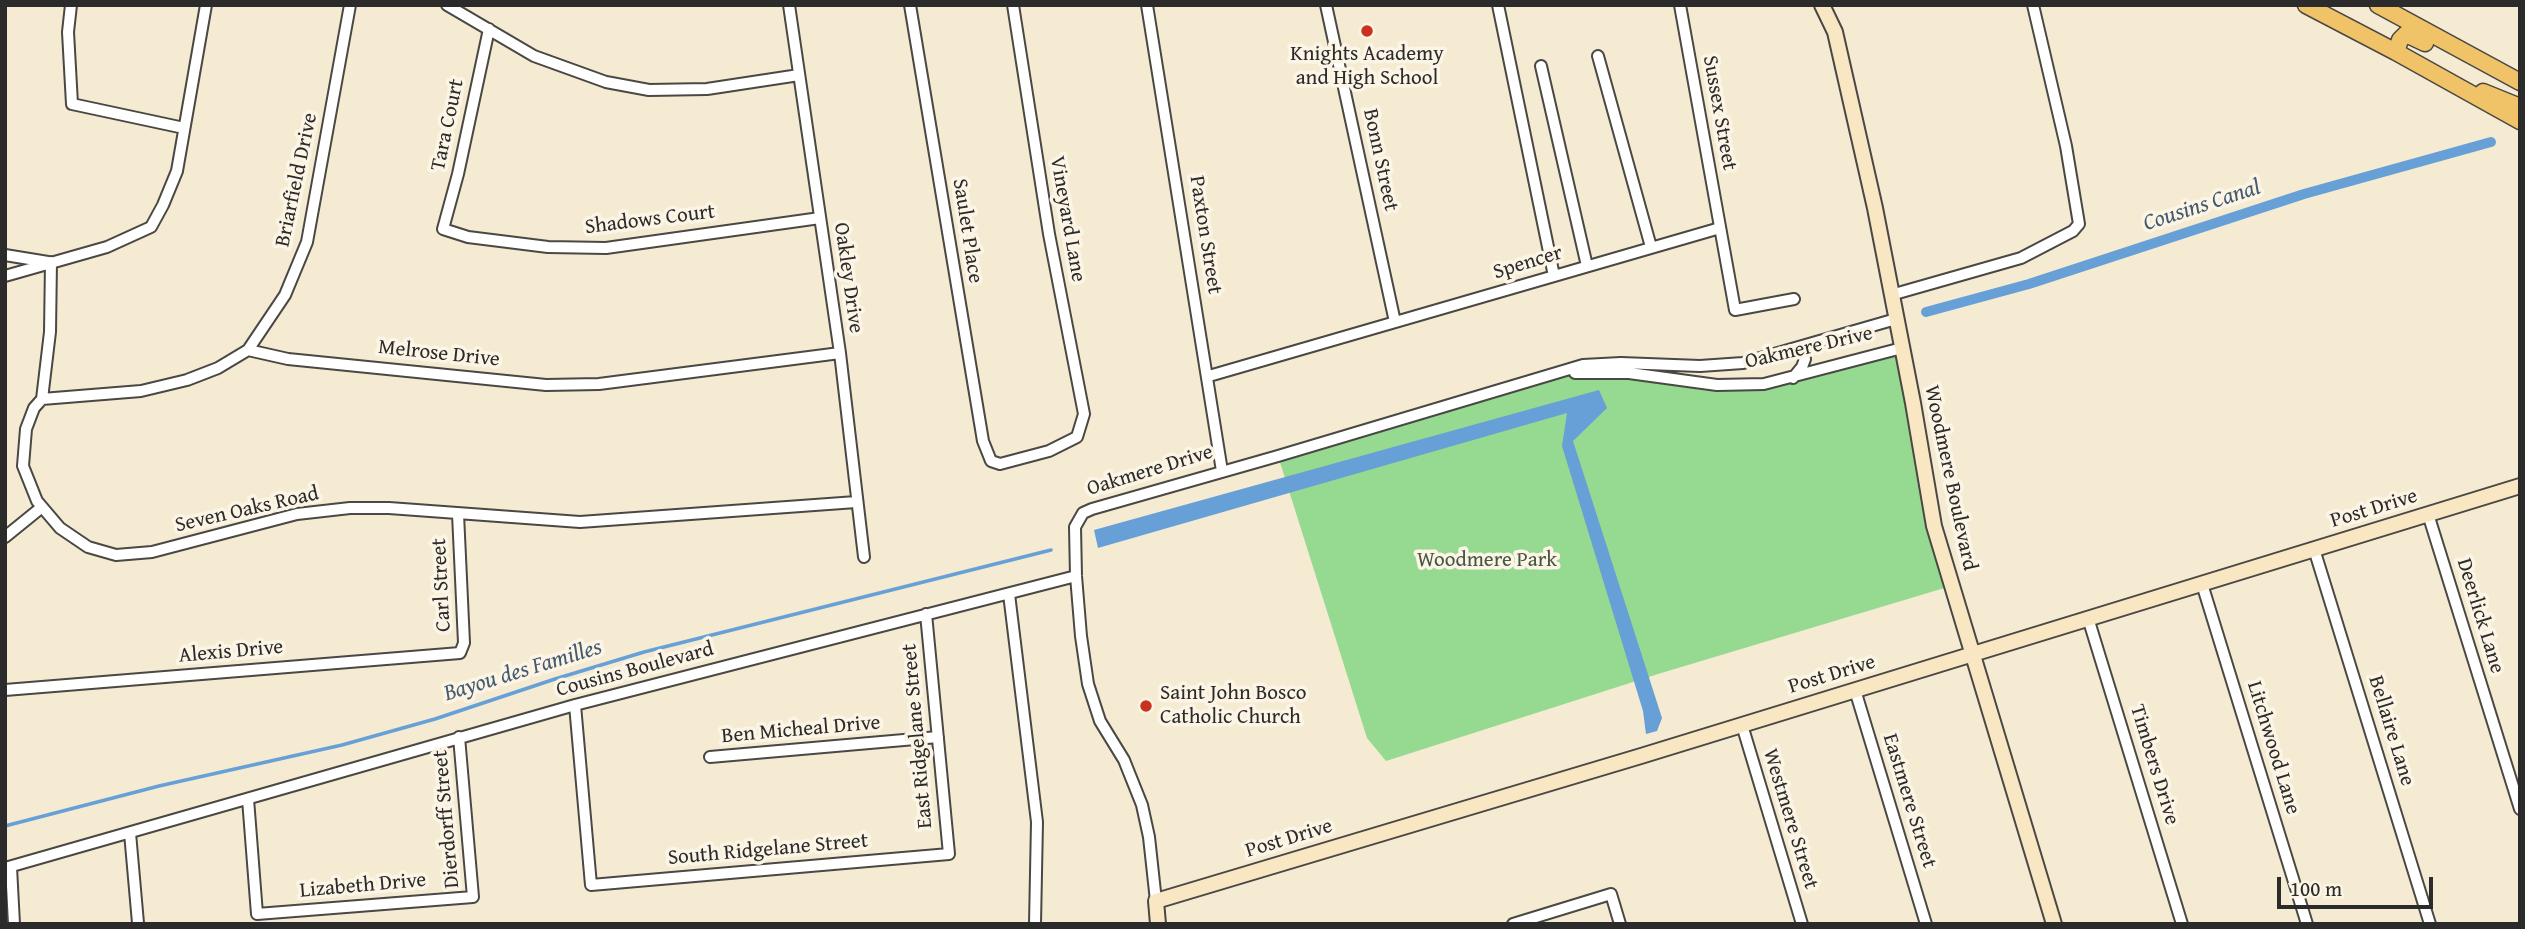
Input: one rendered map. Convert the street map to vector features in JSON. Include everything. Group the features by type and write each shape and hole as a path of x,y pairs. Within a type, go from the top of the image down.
{"main road":[{"path":"2306,5 2520,121"},
{"path":"2378,5 2520,82"},
{"path":"2396,52 2399,40 2406,34 2426,43 2468,54"},
{"path":"2447,81 2496,96 2520,107"}],"street":[{"path":"71,5 68,32 72,104 184,128"},
{"path":"5,276 107,247 151,227 177,170 206,5"},
{"name":"Briarfield Drive","path":"247,350 285,295 307,242 350,5"},
{"path":"447,5 534,56 606,82 649,90 707,89 799,75"},
{"name":"Oakley Drive","path":"789,5 840,353 864,557"},
{"name":"Saulet Place","path":"910,5 983,442 991,461 1000,464 1049,451 1077,437"},
{"name":"Vineyard Lane","path":"1013,5 1049,234 1084,414 1077,437"},
{"name":"Paxton Street","path":"1147,5 1209,376 1222,471"},
{"name":"Bonn Street","path":"1326,5 1395,322"},
{"path":"1498,5 1554,276"},
{"name":"Sussex Street","path":"1680,5 1720,228"},
{"path":"1891,295 2021,258 2073,231 2079,225 2066,146 2034,5"},
{"name":"Woodmere Boulevard","path":"1827,6 1875,208 1934,526 2054,924"},
{"name":"Tara Court","path":"443,229 458,174 489,29"},
{"path":"1598,56 1651,247"},
{"path":"1541,66 1587,266"},
{"name":"Shadows Court","path":"443,229 468,237 548,247 606,248 820,218"},
{"path":"1720,228 1735,310 1794,299"},
{"name":"Spencer","path":"1209,376 1720,228"},
{"path":"5,255 51,262"},
{"name":"Seven Oaks Road","path":"51,262 50,332 42,399 34,408 26,429 23,466 37,501 60,528 88,547 116,555 152,552 297,514 350,508 389,508 580,522 856,502"},
{"name":"Oakmere Drive","path":"1158,924 1149,837 1141,802 1124,760 1100,721 1093,704 1081,636 1076,576 1075,527 1083,513 1583,365 1720,366 1743,363 1896,319"},
{"name":"Oakmere Drive","path":"1559,374 1629,373 1688,382 1741,386 1765,384 1902,348"},
{"path":"1793,377 1805,359 1800,351 1795,349"},
{"path":"42,399 141,391 187,380 218,368 247,350"},
{"name":"Melrose Drive","path":"247,350 288,359 546,385 599,384 840,353"},
{"name":"Post Drive","path":"1156,901 1703,737 2520,486"},
{"path":"5,537 42,507"},
{"name":"Carl Street","path":"458,514 464,643 460,653"},
{"name":"Deerlick Lane","path":"2428,514 2520,808"},
{"name":"Bellaire Lane","path":"2315,549 2430,924"},
{"name":"Cousins Boulevard","path":"8,868 575,705 1076,576"},
{"name":"Litchwood Lane","path":"2202,584 2307,924"},
{"path":"1009,594 1037,822 1035,924"},
{"name":"East Ridgelane Street","path":"926,614 949,854"},
{"name":"Timbers Drive","path":"2088,618 2182,924"},
{"name":"Alexis Drive","path":"5,690 460,653"},
{"name":"Eastmere Street","path":"1855,690 1926,924"},
{"name":"South Ridgelane Street","path":"575,705 591,885 949,854"},
{"name":"Westmere Street","path":"1742,725 1802,924"},
{"name":"Dierdorff Street","path":"459,737 473,897"},
{"name":"Ben Micheal Drive","path":"710,757 938,737"},
{"name":"Lizabeth Drive","path":"248,799 257,914 473,897"},
{"path":"131,833 138,923"},
{"path":"8,868 14,924"},
{"path":"1513,924 1611,894 1620,924"}],"green space":[{"name":"Woodmere Park","path":"1902,348 1951,586 1658,674 1386,761 1367,738 1278,456 1558,374 1586,372 1741,386"}],"water":[{"path":"1599,390 1607,408 1573,441 1662,718 1657,731 1646,734 1643,711 1562,446 1567,413 1098,548 1094,530"}],"waterway":[{"name":"Cousins Canal","path":"1926,312 2029,284 2304,194 2491,142"},
{"name":"Bayou des Familles","path":"5,826 159,786 342,745 435,719 644,652 1051,550"}],"place":[{"name":"Knights Academy and High School","path":"1367,31"},
{"name":"Saint John Bosco Catholic Church","path":"1146,706"}]}
